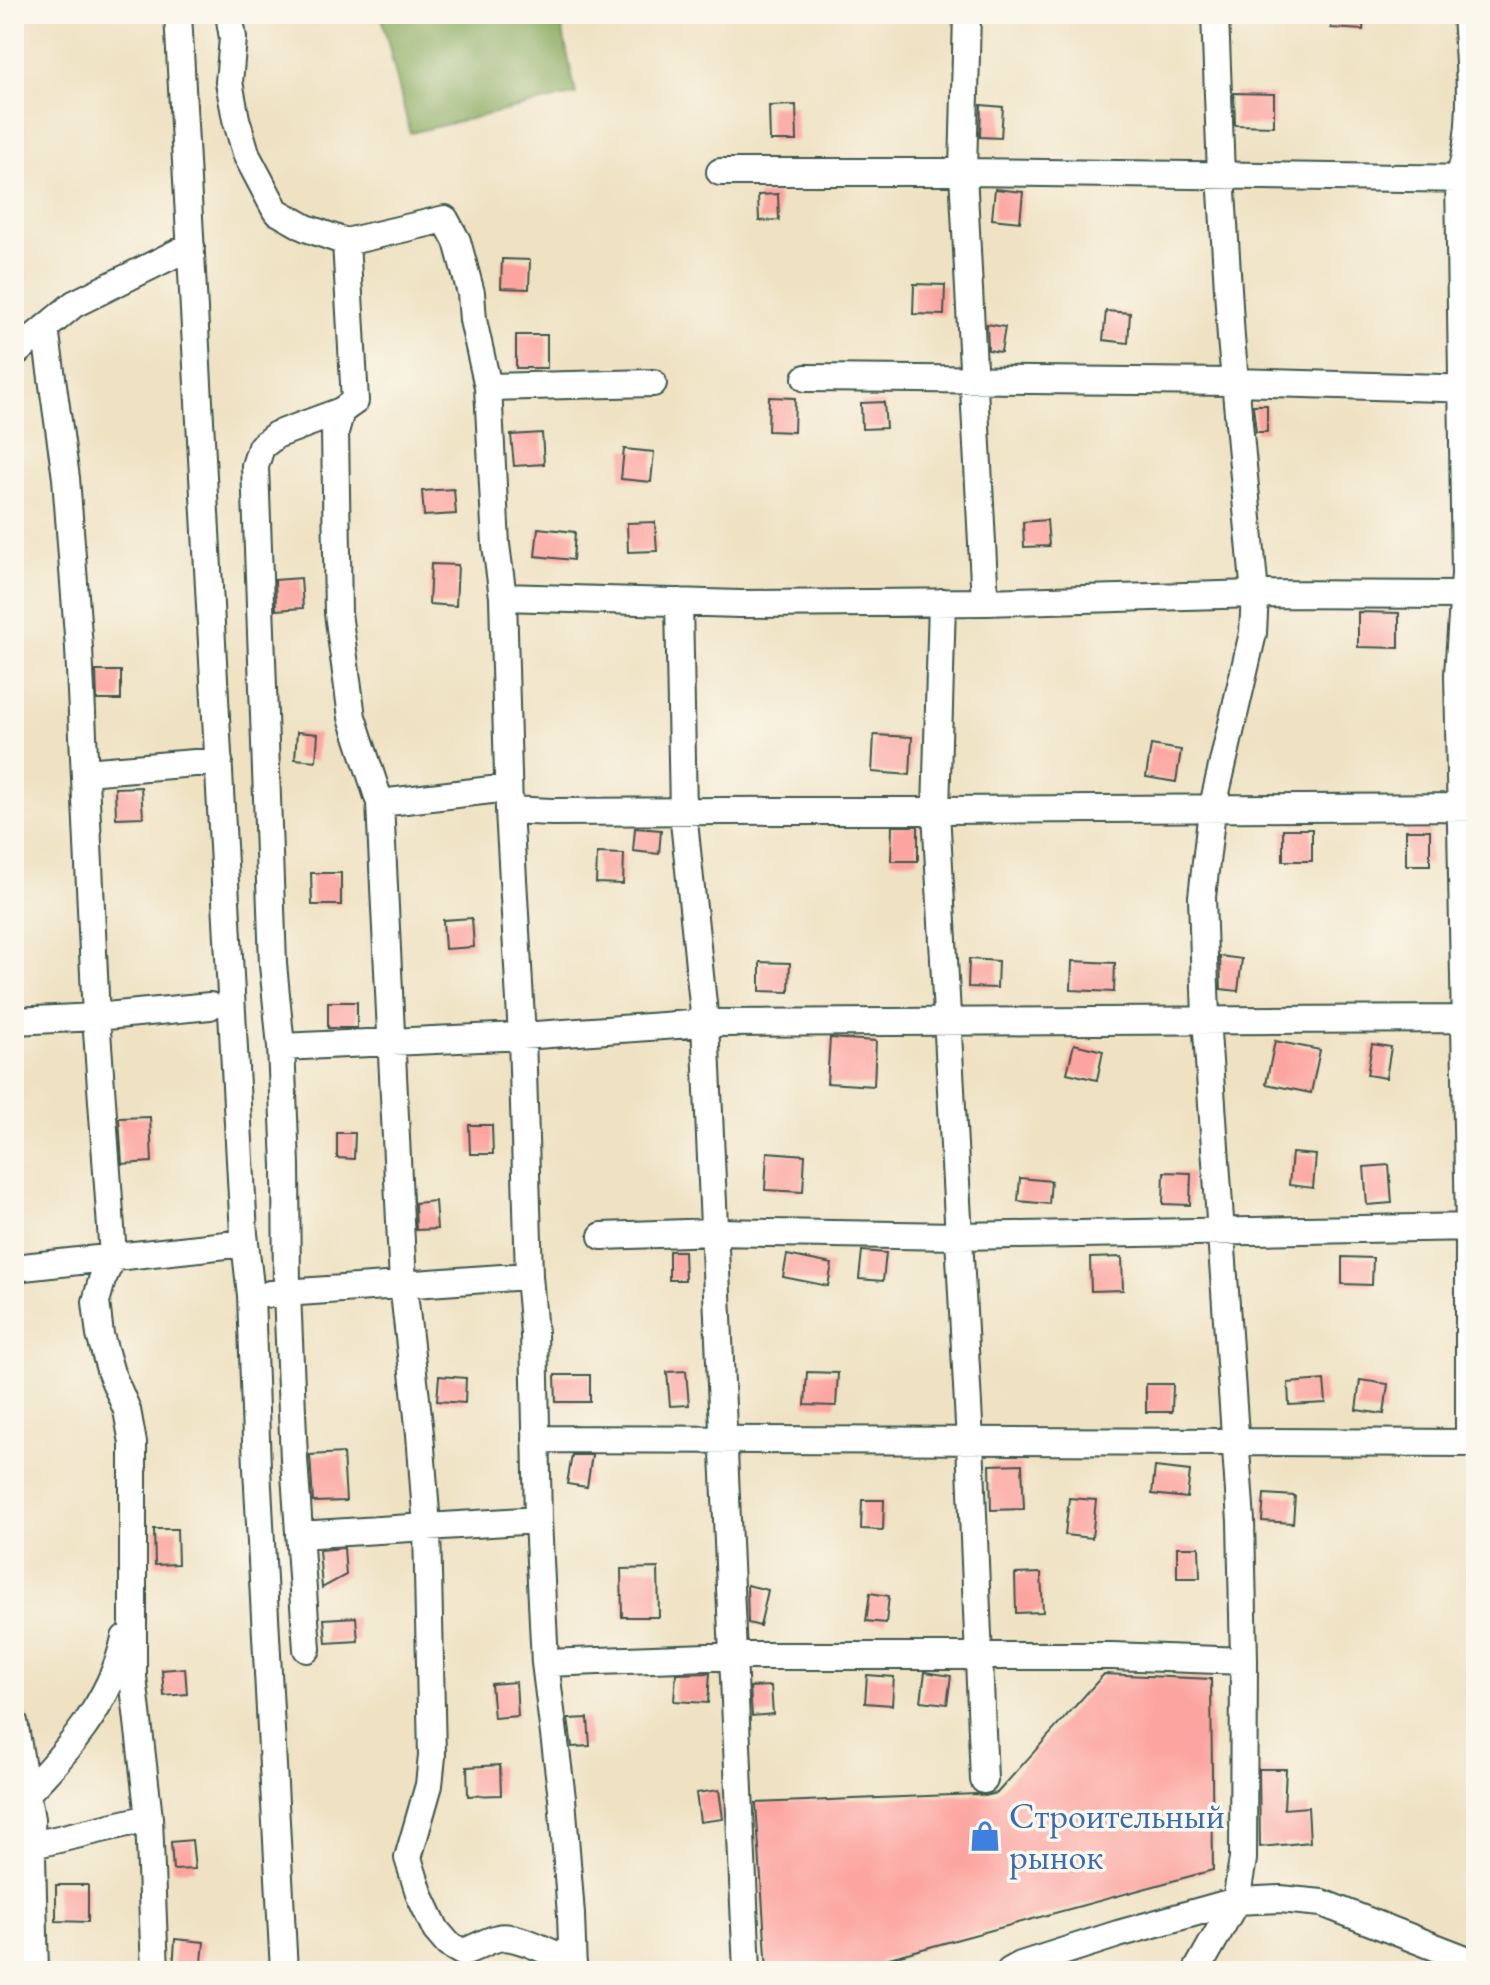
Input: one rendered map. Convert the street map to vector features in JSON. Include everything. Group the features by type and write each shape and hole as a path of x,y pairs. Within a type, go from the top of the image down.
{"street":[{"path":"178,14 245,1243 251,1295 257,1468 284,1971"},
{"path":"229,14 233,38 229,82 236,119 254,169 276,211 306,228 346,242 445,219 457,241 471,293 473,320 488,387 496,545 503,597 508,799 522,1036 545,1663 562,1798 573,1967"},
{"path":"967,14 963,172 985,602"},
{"path":"1206,1971 1195,1970 1236,1901 1243,1859 1244,1661 1237,1443 1206,1018 1202,897 1212,810 1253,633 1255,594 1235,382 1221,175 1215,14"},
{"path":"536,1439 1473,1443 1468,807 1458,674 1469,592 1465,574 1469,389 1466,14"},
{"path":"720,172 1467,179"},
{"path":"307,1649 287,1293 286,1165 281,1047 273,964 255,466 261,447 276,435 341,411 355,401 346,242"},
{"path":"14,354 74,304 191,246"},
{"path":"45,328 66,478 79,648 96,1017 113,1256 96,1302 100,1335 111,1373 127,1410 133,1443 133,1677 149,1818 155,1971"},
{"path":"806,378 1235,382 1469,389"},
{"path":"488,387 653,383"},
{"path":"341,411 335,432 338,613 352,717 380,803 403,1284 427,1527 432,1756 429,1785 408,1858 420,1896 436,1930 448,1944 462,1952 500,1937 519,1939 573,1967"},
{"path":"503,597 679,602 985,602 1255,594 1469,592"},
{"path":"679,602 683,812 705,1023 747,1971"},
{"path":"942,602 936,811 970,1442 984,1780"},
{"path":"85,772 219,761"},
{"path":"380,803 508,799 683,812 1468,807"},
{"path":"14,1021 210,1006"},
{"path":"281,1047 522,1036 705,1023 1471,1019"},
{"path":"602,1236 714,1232 959,1236 1473,1227"},
{"path":"14,1268 245,1243"},
{"path":"251,1295 529,1276"},
{"path":"299,1535 538,1520"},
{"path":"20,1800 81,1732 103,1698 121,1656 134,1596"},
{"path":"545,1663 734,1656 1112,1656 1244,1661"},
{"path":"14,1722 35,1971"},
{"path":"24,1839 149,1818"},
{"path":"1010,1971 1118,1934 1236,1901 1280,1899 1322,1903 1476,1963"}],"green space":[{"path":"381,14 559,14 576,94 410,133"}],"building":[{"path":"1332,14 1364,14 1363,30 1331,28"},
{"path":"1234,93 1274,94 1274,126 1235,125"},
{"path":"796,105 797,141 770,141 769,106"},
{"path":"981,105 1003,107 1001,138 980,137"},
{"path":"995,189 1023,192 1020,222 992,219"},
{"path":"778,194 779,220 759,221 758,195"},
{"path":"502,259 530,260 529,289 501,288"},
{"path":"914,284 945,285 944,315 913,314"},
{"path":"1106,311 1130,313 1128,343 1103,340"},
{"path":"987,324 1005,327 1001,352 988,350"},
{"path":"516,335 547,335 547,368 516,368"},
{"path":"769,397 795,398 794,432 768,431"},
{"path":"884,402 886,428 862,429 861,403"},
{"path":"1253,405 1267,405 1267,432 1256,432"},
{"path":"542,433 544,464 514,466 511,435"},
{"path":"624,449 654,452 651,482 621,479"},
{"path":"454,489 456,514 424,516 422,491"},
{"path":"1047,520 1049,546 1024,547 1023,522"},
{"path":"655,522 657,551 628,552 627,523"},
{"path":"538,528 575,532 573,560 535,556"},
{"path":"431,564 458,565 456,606 429,604"},
{"path":"301,578 303,608 276,610 275,580"},
{"path":"1358,612 1399,613 1399,648 1358,647"},
{"path":"96,671 121,671 121,700 97,700"},
{"path":"297,732 318,734 316,761 295,759"},
{"path":"874,735 912,737 910,775 872,772"},
{"path":"1151,745 1181,750 1176,782 1146,777"},
{"path":"141,787 143,817 116,818 115,788"},
{"path":"892,826 918,826 918,861 891,861"},
{"path":"635,828 661,830 659,854 633,851"},
{"path":"1283,829 1312,829 1312,861 1283,861"},
{"path":"1406,830 1430,830 1430,865 1406,865"},
{"path":"597,853 624,854 623,884 596,883"},
{"path":"311,873 341,873 341,905 312,905"},
{"path":"472,918 474,947 445,949 443,920"},
{"path":"1220,956 1242,959 1238,991 1221,989"},
{"path":"969,959 998,961 997,988 968,987"},
{"path":"1072,961 1115,963 1114,992 1071,990"},
{"path":"760,962 790,963 789,992 760,991"},
{"path":"328,1002 357,1002 357,1028 328,1028"},
{"path":"830,1038 876,1041 874,1086 827,1083"},
{"path":"1275,1041 1320,1050 1311,1093 1266,1084"},
{"path":"1074,1044 1103,1051 1097,1080 1067,1073"},
{"path":"1372,1044 1391,1047 1386,1078 1367,1075"},
{"path":"150,1117 152,1162 122,1164 119,1118"},
{"path":"469,1125 492,1125 493,1154 470,1154"},
{"path":"337,1133 355,1133 354,1159 337,1158"},
{"path":"767,1152 805,1155 803,1192 765,1190"},
{"path":"1292,1153 1316,1155 1313,1188 1289,1185"},
{"path":"1389,1165 1392,1203 1367,1205 1364,1167"},
{"path":"1164,1172 1191,1173 1190,1205 1163,1204"},
{"path":"1020,1178 1051,1181 1049,1204 1018,1201"},
{"path":"435,1201 437,1229 416,1230 415,1203"},
{"path":"669,1251 684,1251 685,1280 669,1280"},
{"path":"862,1251 886,1253 883,1281 859,1279"},
{"path":"787,1255 832,1264 828,1286 783,1277"},
{"path":"1122,1257 1123,1290 1091,1291 1090,1258"},
{"path":"1342,1257 1373,1258 1372,1285 1342,1284"},
{"path":"686,1371 689,1405 670,1406 667,1372"},
{"path":"807,1372 838,1373 836,1406 805,1405"},
{"path":"555,1375 590,1375 590,1402 556,1402"},
{"path":"439,1376 466,1378 465,1403 437,1401"},
{"path":"1324,1380 1326,1403 1289,1405 1288,1383"},
{"path":"1360,1380 1388,1384 1384,1414 1356,1410"},
{"path":"1146,1384 1173,1384 1172,1412 1146,1412"},
{"path":"343,1453 346,1501 313,1502 310,1455"},
{"path":"572,1455 592,1455 587,1487 567,1484"},
{"path":"1022,1464 1024,1509 991,1510 990,1465"},
{"path":"1155,1467 1190,1471 1187,1498 1152,1494"},
{"path":"1264,1494 1295,1496 1293,1523 1262,1521"},
{"path":"1069,1498 1096,1500 1092,1538 1065,1535"},
{"path":"862,1500 884,1500 883,1530 861,1529"},
{"path":"154,1529 177,1529 178,1564 155,1565"},
{"path":"1177,1547 1199,1547 1200,1578 1177,1578"},
{"path":"344,1548 346,1575 322,1588 319,1550"},
{"path":"658,1568 659,1617 622,1617 621,1569"},
{"path":"1041,1573 1043,1612 1016,1613 1015,1574"},
{"path":"747,1585 768,1590 760,1626 748,1623"},
{"path":"870,1593 889,1596 886,1623 866,1621"},
{"path":"356,1617 358,1641 326,1643 324,1619"},
{"path":"185,1668 187,1694 164,1696 162,1670"},
{"path":"925,1672 951,1676 947,1704 921,1701"},
{"path":"710,1673 708,1703 674,1701 676,1674"},
{"name":"Строительный рынок","path":"1104,1674 1211,1679 1213,1870 882,1960 870,1971 767,1971 756,1803 985,1796 997,1793"},
{"path":"867,1675 894,1677 892,1705 865,1703"},
{"path":"516,1682 518,1716 494,1718 491,1684"},
{"path":"771,1686 773,1714 752,1716 750,1687"},
{"path":"588,1718 590,1746 572,1747 568,1719"},
{"path":"500,1765 501,1795 468,1796 467,1767"},
{"path":"1259,1769 1286,1769 1284,1809 1308,1807 1310,1842 1260,1847"},
{"path":"719,1790 723,1819 700,1822 696,1793"},
{"path":"192,1840 195,1869 173,1870 171,1842"},
{"path":"56,1885 88,1885 88,1922 56,1921"},
{"path":"175,1939 204,1942 201,1971 173,1971"}],"place":[{"name":"Строительный рынок","path":"985,1836"}]}
